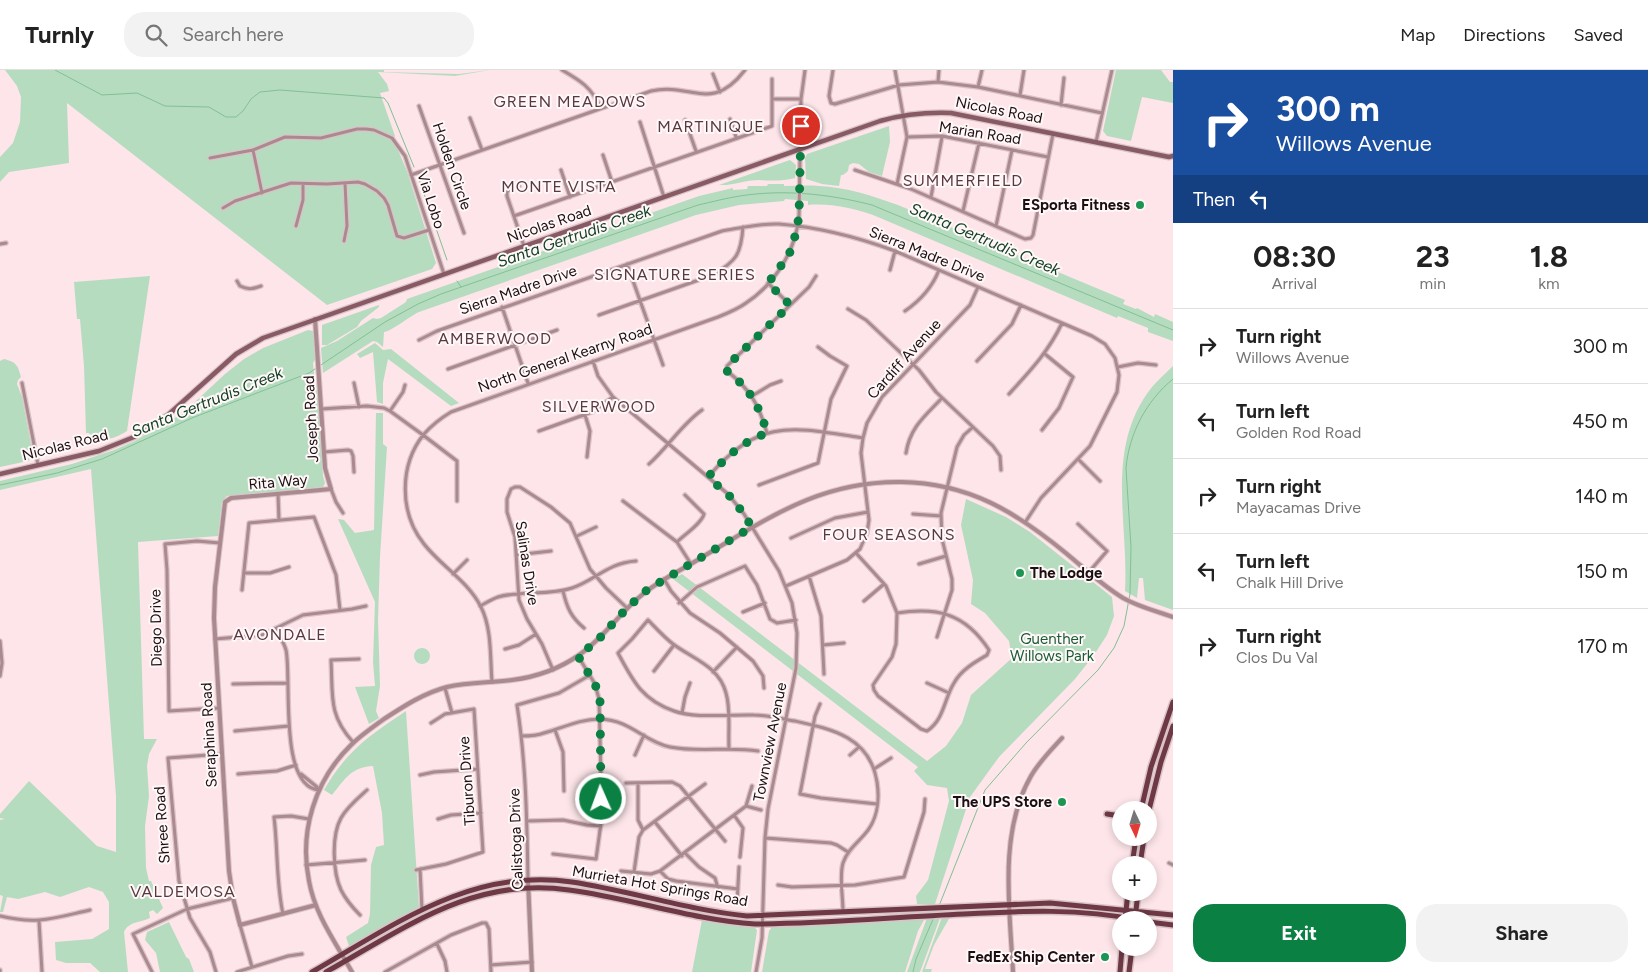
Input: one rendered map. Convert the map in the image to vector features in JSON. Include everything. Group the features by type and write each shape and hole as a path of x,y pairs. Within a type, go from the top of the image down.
{"main road":[{"name":"Nicolas Road","path":"0,474 99,451 134,437 168,415 223,364 262,338 880,121 925,112 965,114 1172,158"},
{"path":"1142,801 1151,767 1173,702"},
{"path":"1150,801 1173,726"},
{"path":"1141,801 1143,797"},
{"path":"1107,814 1112,815"},
{"name":"Murrieta Hot Springs Road","path":"312,972 422,910 469,890 498,883 528,880 572,882 720,912 763,916 1058,903 1136,911"},
{"name":"Murrieta Hot Springs Road","path":"326,972 425,916 458,902 489,893 529,888 567,889 721,920 762,924 1010,911 1050,911 1112,917"},
{"path":"1126,910 1127,901"},
{"path":"1136,911 1137,901"},
{"name":"Murrieta Hot Springs Road","path":"1157,914 1173,916"},
{"path":"1157,923 1173,924"},
{"path":"1120,972 1121,956"},
{"path":"1129,972 1131,956"}],"street":[{"path":"562,70 584,83 591,90 601,108"},
{"path":"411,175 658,89 700,94 720,92 736,81 745,70"},
{"name":"North General Kearny Road","path":"492,682 489,633 480,606 470,590 421,541 413,526 406,506 405,493 410,460 424,435 450,412 733,311 746,304 768,283 789,255 798,227 801,99 805,70"},
{"path":"833,70 829,96 830,103 835,104 899,86 938,82 978,86 1102,113"},
{"path":"895,70 907,137 897,184"},
{"path":"938,82 939,70"},
{"path":"978,86 982,70"},
{"path":"1020,95 1024,70"},
{"path":"1096,143 1112,70"},
{"path":"713,74 720,92"},
{"path":"514,216 772,126 772,78"},
{"path":"1061,105 1064,78"},
{"path":"772,99 801,99"},
{"name":"Holden Circle","path":"419,106 464,233"},
{"path":"470,118 482,150"},
{"path":"730,119 736,137"},
{"path":"685,120 696,151"},
{"path":"640,122 664,197"},
{"name":"Via Lobo","path":"253,150 284,137 321,138 358,129 374,130 390,137 401,149 444,274"},
{"path":"855,170 930,197 1028,239 1033,235 1053,134"},
{"path":"930,197 942,136"},
{"name":"Marian Road","path":"907,137 942,136 1048,157"},
{"path":"963,212 979,143"},
{"path":"210,158 253,150 262,192"},
{"path":"996,226 1012,150"},
{"path":"603,156 612,182"},
{"path":"561,170 570,197"},
{"path":"223,208 230,203 291,184 358,182 378,191 384,198 388,205 397,236 404,238 429,230"},
{"path":"344,241 347,226 345,183"},
{"path":"296,226 303,200 303,184"},
{"path":"519,186 507,192 524,246"},
{"name":"Sierra Madre Drive","path":"419,340 437,330 707,236 742,227 779,224 853,238 895,251 1100,340 1112,352 1118,367"},
{"path":"599,315 713,275 732,261 738,254 742,244 742,227"},
{"path":"0,244 6,243"},
{"path":"890,270 895,251"},
{"path":"627,264 662,365"},
{"path":"905,311 916,303 931,287 939,270"},
{"path":"767,433 752,396 743,384 727,371 727,366 809,287 816,276"},
{"path":"237,280 240,286 246,289 254,289 261,286"},
{"path":"768,283 790,305"},
{"name":"Cardiff Avenue","path":"856,553 867,532 868,512 861,453 867,423 877,404 970,305 978,287"},
{"path":"977,360 1012,324 1021,305"},
{"path":"502,307 528,383"},
{"path":"848,309 866,320 913,364 942,398 997,451 1001,460 1001,470"},
{"name":"Joseph Road","path":"315,319 326,474 336,502 343,513"},
{"path":"1009,394 1045,354 1062,323"},
{"path":"448,369 557,330"},
{"path":"759,485 818,463 831,399 847,366 818,347"},
{"path":"1042,430 1059,408 1073,377 1045,354"},
{"name":"Townview Avenue","path":"593,361 598,376 613,396 734,500 786,586 796,620 797,660 768,809 765,838 762,938 756,972"},
{"path":"1026,521 1041,498 1092,443 1116,392 1119,382 1118,367 1138,363 1156,365"},
{"path":"752,396 770,385 781,381"},
{"path":"22,383 38,465"},
{"path":"354,383 359,406"},
{"path":"390,411 405,386"},
{"path":"539,431 585,415 599,408 613,396"},
{"path":"906,453 908,440 914,429 942,398"},
{"path":"321,409 375,406 390,411 457,461 457,501"},
{"path":"649,464 692,417 702,410"},
{"path":"585,415 590,436 587,457"},
{"path":"937,637 951,597 952,584 942,539 941,516 957,447 964,435 973,427"},
{"path":"708,477 731,453 749,441 767,433 798,429 863,438"},
{"path":"324,452 351,451 354,472"},
{"path":"1078,460 1100,481"},
{"path":"352,972 316,905 306,865 306,841 309,819 319,790 334,764 353,742 409,703 427,694 462,684 522,679 553,670 578,656 597,641 627,608 647,590 778,512 838,488 864,484 902,482 947,487 982,498 1026,521 1088,572 1122,597 1137,605 1173,617"},
{"name":"Salinas Drive","path":"553,670 536,634 522,611 518,595 515,537 508,518 507,505 511,489 520,487 552,507 570,523 577,536"},
{"name":"Rita Way","path":"228,499 331,489"},
{"path":"278,494 279,520"},
{"path":"677,542 704,518 704,514 684,495"},
{"name":"Seraphina Road","path":"228,499 225,502 220,543 214,618 215,639 229,872 232,898 252,967"},
{"path":"623,501 677,542 691,564"},
{"path":"792,538 836,518 868,512"},
{"path":"913,514 941,516"},
{"path":"242,590 249,523 314,517 336,575 340,610"},
{"path":"1078,524 1107,551 1088,572"},
{"path":"596,527 577,536 585,558 595,576 627,608"},
{"name":"Diego Drive","path":"219,708 169,711 165,544 220,543"},
{"path":"516,555 552,551"},
{"path":"786,586 847,560 856,553 884,584 891,596 896,613 896,644 892,657 873,685 874,690 878,696 921,729 927,731 932,728 944,711 954,682 961,674 987,655 989,650 973,630 945,613 917,610 896,613"},
{"path":"919,564 946,556"},
{"path":"453,574 467,560"},
{"path":"480,606 498,597 563,590 582,584 613,566 636,561"},
{"path":"679,602 697,587 745,566 757,585 770,619 774,623 796,620"},
{"path":"244,572 270,574 289,567"},
{"path":"809,576 821,616 824,674"},
{"path":"664,579 679,602 698,620 720,633 753,661 763,676 764,688"},
{"path":"864,601 884,584"},
{"path":"563,590 566,606 570,614 584,628"},
{"path":"743,612 765,603"},
{"path":"215,639 257,636 304,615 366,606"},
{"path":"729,748 728,715 726,691 714,672 699,659 674,645 648,620 618,653 631,678 642,693 664,707 682,713 728,715 756,715 813,725 843,734 865,753 874,769 877,785 876,816 870,828 848,852 841,870 843,912"},
{"path":"276,629 286,650 289,726 296,766 305,783 319,790"},
{"path":"505,650 519,645 536,634"},
{"path":"0,641 2,663 0,676"},
{"path":"823,645 844,643"},
{"path":"654,671 674,645"},
{"path":"714,672 737,647"},
{"path":"553,854 596,859 601,826 600,699 597,688 578,656"},
{"path":"353,742 341,728 336,718 331,660 359,659"},
{"name":"Calistoga Drive","path":"532,972 527,821 517,705 559,693 590,676"},
{"path":"233,684 288,683"},
{"path":"928,683 949,693"},
{"path":"682,713 685,696 690,684"},
{"path":"431,723 438,717 452,712 445,688"},
{"path":"820,704 813,725 800,794 877,804"},
{"name":"Tiburon Drive","path":"422,910 418,869 446,864 483,852 474,709 452,712"},
{"path":"521,736 537,735 576,722 600,719 628,726 654,742 670,747 703,750 729,748 758,751"},
{"path":"235,731 289,726"},
{"path":"555,730 563,752 564,792"},
{"path":"635,755 644,735"},
{"path":"1013,972 1009,856 1014,825 1021,798 1037,766 1062,738"},
{"path":"850,756 859,747"},
{"name":"Shree Road","path":"216,972 210,952 186,909 177,872 168,758 222,754"},
{"path":"874,769 891,758"},
{"path":"238,774 277,771 296,766"},
{"path":"420,775 434,772 478,769"},
{"path":"626,783 672,782 680,786 725,841"},
{"path":"638,783 638,820 643,830"},
{"path":"634,872 639,838 643,830 705,784"},
{"path":"621,871 651,874 660,871 746,806 752,786"},
{"path":"360,914 352,907 342,892 338,881 335,838 338,824 345,812 367,790"},
{"path":"778,885 792,888 842,885 904,877 924,812 925,799"},
{"path":"746,806 761,810"},
{"path":"438,819 451,815 480,813"},
{"path":"734,815 743,828 740,857"},
{"path":"283,915 278,892 278,858 274,816 309,819"},
{"path":"527,821 562,820 601,826"},
{"path":"655,822 684,854 699,868 715,878 718,888"},
{"path":"765,838 837,845 848,852"},
{"path":"306,865 365,860"},
{"path":"1169,863 1173,865"},
{"path":"737,903 739,867"},
{"path":"660,871 668,879 718,888 738,889"},
{"path":"152,972 133,934 186,909 232,898"},
{"path":"240,925 316,905"},
{"path":"0,918 22,921 46,921 90,910"},
{"path":"39,921 42,972"},
{"path":"385,972 478,923 486,923 489,929 491,972"},
{"path":"437,944 445,961 447,972"},
{"path":"237,972 288,956 302,954"},
{"path":"491,965 532,962"}],"green space":[{"path":"5,70 384,70 384,72 459,74 490,70 455,76 378,72 387,84 389,91 380,93 395,136 391,141 397,148 407,171 436,263 432,269 327,305 67,103 69,163 9,172 0,182 0,157 13,143 20,122 21,97 17,86"},
{"path":"1116,70 1161,70 1170,82 1173,82 1173,103 1142,97 1131,141 1107,136 1103,131"},
{"path":"889,126 890,142 882,176 869,172 859,164 853,163 849,165 848,171 841,175 839,186 822,184 806,179 805,158 807,154"},
{"path":"790,160 796,165 795,178 786,180 754,180 719,185"},
{"path":"768,184 839,188 869,195 898,205 1125,300 1123,304 1137,308 1154,317 1155,314 1173,322 1173,341 1148,332 1148,328 1118,316 1117,318 873,215 841,207 808,205 808,201 785,199 784,201 739,205 696,215 419,312 384,332 383,347 373,341 323,373 321,348 337,341 373,318 381,318 406,302 407,299 699,196 733,188 733,190 747,189 748,186 767,186"},
{"path":"150,276 127,431 111,438 94,438 89,433 86,433 84,366 80,319 77,319 74,282"},
{"path":"379,305 357,327 327,345 322,345 322,325"},
{"path":"308,330 313,331 314,334 316,358 313,363 315,385 318,384 323,476 325,483 323,487 227,496 222,502 218,536 138,542 144,739 157,739 149,754 147,766 149,796 145,826 146,868 149,881 151,881 163,908 157,914 153,910 149,912 150,918 126,928 124,932 128,972 100,972 90,963 66,963 56,960 55,942 92,939 109,929 109,902 103,892 89,887 60,897 45,892 18,899 7,897 3,912 0,912 3,896 0,895 0,820 5,819 0,818 0,814 29,781 97,846 116,852 116,796 91,469 0,490 0,481 72,464 135,441 165,422 181,415 244,359 263,348"},
{"path":"375,343 383,350 391,349 459,403 451,406 388,359 383,383 383,404 377,402 373,352 360,358 357,354"},
{"path":"4,359 14,363 20,373 21,377 17,384 22,397 33,455 28,461 0,467 0,361"},
{"path":"1173,366 1173,610 1145,600 1143,578 1139,578 1137,598 1125,591 1122,486 1123,460 1128,435 1137,410 1152,387"},
{"path":"376,413 383,413 383,444 387,447 378,620 380,686 376,711 379,718 369,724 355,687 375,686 373,662 375,602 338,519 344,520 355,533 374,530"},
{"name":"Guenther Willows Park","path":"966,499 1006,517 1030,532 1112,597 1114,616 1107,635 1075,679 999,757 970,797 935,904 917,904 916,896 928,880 949,801 947,788 927,785 914,771 918,767 673,579 682,574 927,761 946,746 962,723 971,695 1012,658 1009,641 985,613 971,604 973,580 961,525"},
{"path":"419,648 425,648 430,653 428,662 419,664 414,659 414,653"},
{"path":"406,711 419,907 349,946 346,937 368,923 370,914 371,865 376,847 384,845 382,813 373,766 354,771 332,795 324,790 350,754 381,728"},
{"path":"942,917 950,917 934,945 925,969 932,969 931,972 922,972"},
{"path":"925,918 918,931 905,972 762,972 769,931 772,927"},
{"path":"927,918 940,918 920,972 907,972"},
{"path":"702,920 753,926 757,930 751,972 692,972"},
{"path":"169,922 194,972 160,972 156,953 145,940 147,932"}],"waterway":[{"path":"55,70 102,95 137,93 165,106 209,107 226,117 236,117 243,111 251,99 260,92 280,90 384,98 388,103 414,167"},
{"path":"419,179 447,260"},
{"name":"Santa Gertrudis Creek","path":"0,485 57,473 102,459 192,418 309,373 385,322 441,294 698,205 740,196 773,193 823,195 872,205 1173,330"},
{"name":"Santa Gertrudis Creek","path":"457,281 461,287"},
{"path":"939,906 985,790 1026,743 1098,670 1114,648 1124,626 1130,594 1131,547 1126,468 1128,455 1140,419 1155,397 1173,379"},
{"path":"913,972 916,959 934,917"}],"place":[{"name":"ESporta Fitness","path":"1140,205"},
{"name":"The Lodge","path":"1020,573"},
{"name":"The UPS Store","path":"1062,802"},
{"name":"FedEx Ship Center","path":"1105,957"}],"district":[{"name":"GREEN MEADOWS","path":"570,101"},
{"name":"MARTINIQUE","path":"711,126"},
{"name":"SUMMERFIELD","path":"963,180"},
{"name":"MONTE VISTA","path":"559,186"},
{"name":"SIGNATURE SERIES","path":"675,274"},
{"name":"AMBERWOOD","path":"495,338"},
{"name":"SILVERWOOD","path":"599,406"},
{"name":"FOUR SEASONS","path":"889,534"},
{"name":"AVONDALE","path":"280,634"},
{"name":"VALDEMOSA","path":"183,891"}],"route":[{"path":"601,799 600,699 595,684 578,656 597,641 627,608 647,590 752,527 734,500 708,477 723,460 740,446 767,433 764,421 752,396 743,384 727,371 727,366 790,305 768,283 789,255 796,233 799,216 801,126"}]}
